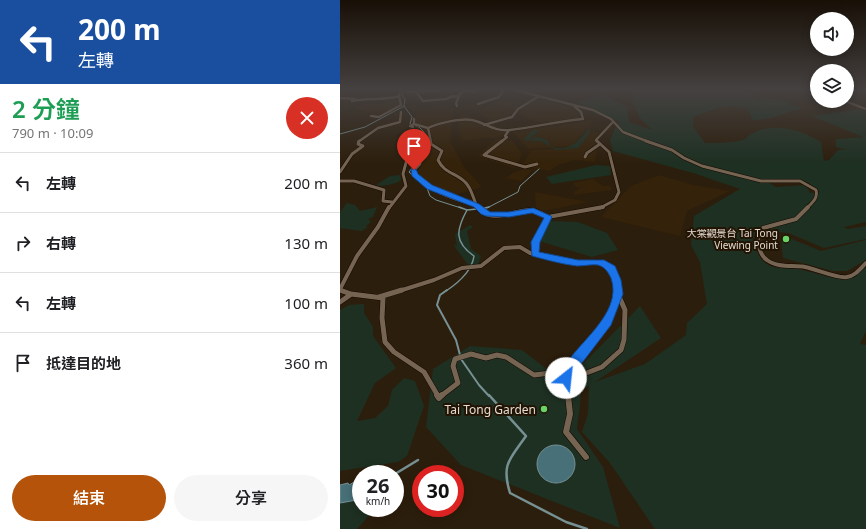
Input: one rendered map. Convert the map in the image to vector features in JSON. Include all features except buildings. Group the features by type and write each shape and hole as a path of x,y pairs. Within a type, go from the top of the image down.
{"street":[{"path":"371,116 377,118 384,114"},
{"path":"340,172 352,154 363,146 358,144 358,141 378,128 400,122 401,114"},
{"path":"484,125 512,117 514,114"},
{"path":"414,119 412,125 428,128 437,123 472,120 490,128 509,130 552,122 583,119 581,114"},
{"path":"601,114 623,132 672,150 695,163 761,181 800,181 816,190 817,194 814,201 795,220 758,231 757,238 759,247 763,256 768,261 778,265 805,268 845,278 854,275 866,263"},
{"path":"430,141 414,151 420,156 420,164 414,170 415,174 430,187 476,206 484,213 489,215 509,214 533,210 548,217 560,213 585,211 600,207 615,200 619,192 609,152 596,140 610,125 614,123"},
{"path":"428,128 431,144 442,151 438,160 439,164 447,172 466,182 470,186 470,194 476,206"},
{"path":"509,130 505,136 507,137 484,155 525,167 537,164"},
{"path":"585,157 587,153 600,144"},
{"path":"350,295 340,289 357,256 378,226 392,202 406,186 403,174 407,159"},
{"path":"340,181 354,181 384,190 383,201 392,202"},
{"path":"535,254 535,242 548,217"},
{"path":"340,302 350,295 372,294 383,298 382,318 385,342 394,352 424,372 439,398 458,383 453,366 455,359 471,354 486,358 497,355 506,357 523,370 534,375 554,372 576,377 602,367 621,350 624,340 625,310 618,294 612,268 600,262 578,263 557,260 535,254 520,247 501,248 481,266 462,268 434,280 379,296"},
{"path":"586,457 566,432 570,414 566,374 607,322 618,294"}],"shaded area":[{"path":"416,114 453,114 450,141 464,167 482,187 445,198 415,173"},
{"path":"464,114 506,132 500,137 461,141 458,117"},
{"path":"479,114 510,114 508,116 490,121"},
{"path":"522,114 576,114 580,119 541,122 528,119"},
{"path":"594,120 572,146 528,149 514,132"},
{"path":"588,131 598,133 595,162 575,160 558,165 550,171 521,166 532,150 576,148"},
{"path":"497,138 513,141 522,154 515,168 478,156"},
{"path":"524,169 532,170 522,181 506,178 514,172"},
{"path":"659,175 693,185 730,191 687,211 680,236 601,217 631,186"},
{"path":"593,179 603,186 610,186 612,190 574,195 574,192 581,187 576,187 573,183"},
{"path":"535,192 588,202 543,211 536,208"}],"green space":[{"path":"595,114 628,114 629,122 652,130 640,118 638,114 702,114 693,117 693,126 705,143 743,140 761,130 770,128 788,129 805,134 821,142 824,161 829,160 838,150 846,150 836,147 836,139 863,137 812,116 828,114 866,114 866,222 844,227 848,229 866,226 866,239 824,248 788,233 756,230 754,239 759,256 764,262 775,267 802,270 842,279 854,277 866,268 866,331 860,344 866,345 866,529 655,529 610,463 582,432 588,414 589,386 584,389 582,386 577,429 603,467 620,528 461,465 426,427 433,369 470,346 522,350 561,380 582,385 576,371 640,306 661,338 595,382 645,364 686,335 687,323 707,304 700,262 691,245 694,216 740,189 693,173 613,151 610,140 618,121","holes":["794,179 807,182 820,192 810,193 806,185 776,187 764,180"]},
{"path":"750,114 783,114 766,119 753,120"},
{"path":"588,129 590,129 588,135 578,148 556,150 541,141 523,140 532,131 540,130 528,140 537,137 547,140 550,146 562,148 572,145"},
{"path":"596,165 610,166 611,175 552,184 546,177"},
{"path":"400,175 401,180 396,183 376,185 390,176"},
{"path":"347,203 355,205 360,211 377,207 373,217 368,219 371,222 366,226 368,227 361,231 340,228 340,212"},
{"path":"550,221 578,222 607,233 618,250 592,257 539,241"},
{"path":"470,225 473,227 467,231 471,249 481,256 478,264 468,265 453,244 457,246 455,234"},
{"path":"787,237 821,251 866,240 866,260 847,271 833,271 783,258 781,239"},
{"path":"364,304 364,313 373,327 373,336 396,368 375,383 357,421 375,418 388,406 392,390 404,378 415,381 424,406 407,456 398,462 379,465 352,465 352,469 340,471 340,310 349,305"},
{"path":"352,495 352,517 368,517 357,529 340,529 340,500"}],"water":[{"path":"552,445 560,445 570,450 574,457 574,471 570,478 560,483 552,483 542,478 540,475 537,468 537,460 542,450 545,448"},
{"path":"348,483 349,485 352,483 352,501 340,503 340,485"}],"waterway":[{"path":"340,134 365,127 390,114"},
{"path":"410,114 412,117 410,124 419,127 424,132 423,145"},
{"path":"416,148 407,154 419,160 409,172 427,188 430,196 436,200 461,208"},
{"path":"489,207 518,192 520,186 539,169"},
{"path":"459,207 467,210"},
{"path":"481,209 489,207"},
{"path":"467,210 477,209"},
{"path":"446,291 464,276 473,261 474,256 463,246 459,235 463,217 467,210"},
{"path":"447,290 440,295 437,305 456,340 460,355"},
{"path":"461,359 479,385 489,396"},
{"path":"489,395 526,436 512,456 507,468 506,475 510,493 566,522 587,529"},
{"path":"404,469 418,460"}],"place":[{"name":"大棠觀景台 Tai Tong Viewing Point","path":"786,239"},
{"name":"Tai Tong Garden","path":"544,409"}],"route":[{"path":"414,170 415,174 430,187 476,206 484,213 489,215 509,214 533,210 548,217 535,242 535,254 557,260 578,263 600,262 612,268 618,294 607,322 566,374 566,378"}]}
